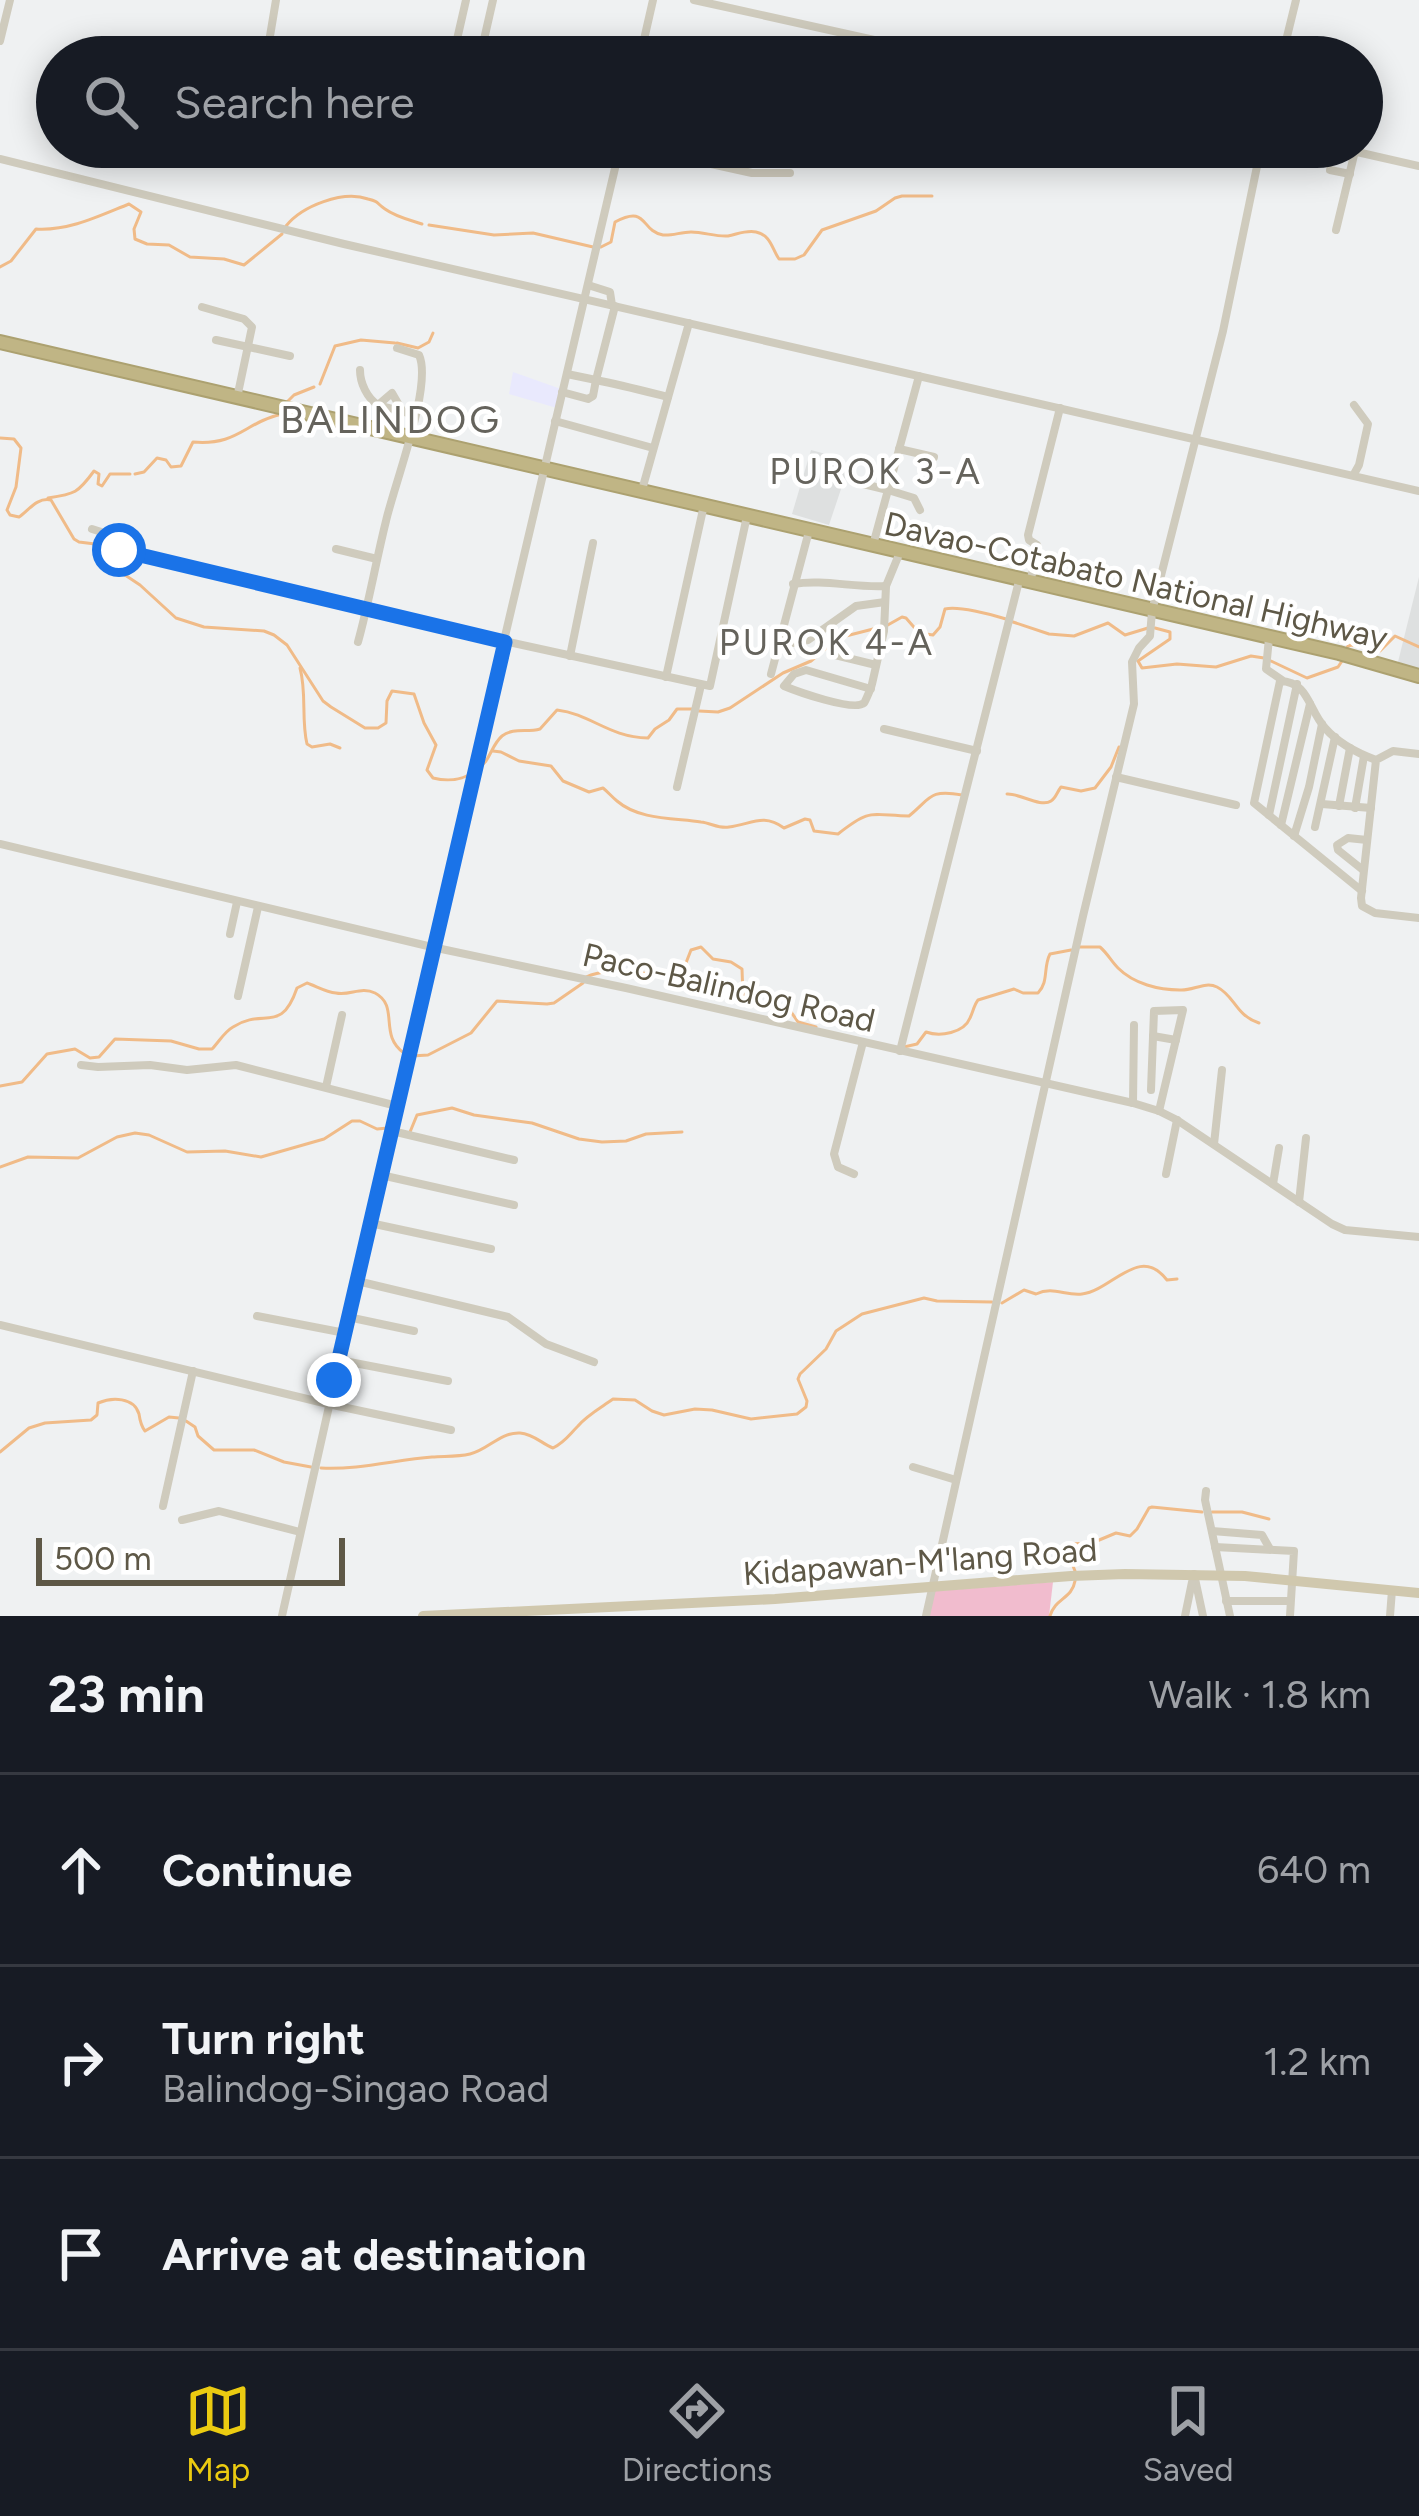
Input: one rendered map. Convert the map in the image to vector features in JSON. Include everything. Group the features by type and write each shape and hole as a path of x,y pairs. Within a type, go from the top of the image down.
{"highway":[{"name":"Davao-Cotabato National Highway","path":"0,342 1419,676"}],"main road":[{"name":"Kidapawan-M'lang Road","path":"423,1616 775,1599 1071,1576 1221,1575 1419,1593"}],"street":[{"path":"270,36 276,0"},
{"path":"458,36 466,0"},
{"path":"485,36 493,0"},
{"path":"645,36 653,0"},
{"path":"694,0 856,36"},
{"path":"1287,36 1296,0"},
{"path":"0,41 6,3"},
{"path":"1383,158 1419,166"},
{"path":"0,159 36,168"},
{"path":"36,168 344,244 1419,491"},
{"path":"282,1616 432,947 615,168"},
{"path":"733,168 790,173"},
{"path":"926,1616 1134,704 1132,662 1150,636 1257,168"},
{"path":"1336,230 1351,168"},
{"path":"1330,170 1350,174"},
{"path":"562,392 591,398 596,380 614,305 610,292 588,286"},
{"path":"202,307 248,321 253,331 237,398"},
{"path":"641,492 689,323"},
{"path":"216,340 290,356"},
{"path":"358,642 415,415 422,361 414,352 397,348"},
{"path":"360,370 362,384 378,406 415,415"},
{"path":"567,374 668,397"},
{"path":"873,546 919,376"},
{"path":"378,406 392,393 403,412"},
{"path":"1354,405 1368,427 1354,475"},
{"path":"900,1051 977,752 1024,582 1038,549 1028,535 1060,408"},
{"path":"555,421 653,448"},
{"path":"899,448 934,457"},
{"path":"855,482 914,497 920,510"},
{"path":"665,677 704,506"},
{"path":"119,550 367,611 710,686 747,516"},
{"path":"92,529 136,543 137,554"},
{"path":"771,674 808,531"},
{"path":"570,656 592,543"},
{"path":"336,549 377,559"},
{"path":"871,689 806,670 791,676 784,686 857,707 863,704 871,689 884,631 886,586 900,552"},
{"path":"793,584 886,586"},
{"path":"777,646 808,640 856,606 885,602"},
{"path":"1269,638 1266,669 1304,689 1322,724 1335,737 1376,760 1394,751 1419,754"},
{"path":"835,656 876,665"},
{"path":"1282,680 1253,798 1361,891"},
{"path":"1269,815 1297,684"},
{"path":"677,787 701,685"},
{"path":"1281,824 1310,704"},
{"path":"1294,836 1322,724"},
{"path":"884,729 977,752"},
{"path":"1315,827 1335,737"},
{"path":"1339,806 1350,748"},
{"path":"1355,808 1364,756"},
{"path":"1376,760 1362,906 1419,917"},
{"path":"1116,777 1236,805"},
{"path":"1322,804 1371,808"},
{"path":"1364,872 1337,845 1348,838 1367,840"},
{"name":"Paco-Balindog Road","path":"0,844 432,947 1132,1103 1177,1120 1332,1224 1346,1230 1419,1238"},
{"path":"230,934 237,902"},
{"path":"238,996 258,907"},
{"path":"1151,1090 1154,1011 1183,1010 1159,1111"},
{"path":"326,1087 342,1015"},
{"path":"1132,1103 1133,1025"},
{"path":"1153,1036 1176,1040"},
{"path":"854,1174 838,1167 834,1154 863,1042"},
{"path":"81,1065 195,1070 230,1064 398,1106"},
{"path":"1214,1144 1222,1070"},
{"path":"1133,1085 1163,1093"},
{"path":"1166,1174 1177,1120"},
{"path":"392,1131 514,1160"},
{"path":"1299,1202 1306,1138"},
{"path":"1273,1184 1279,1148"},
{"path":"381,1175 514,1205"},
{"path":"370,1223 491,1249"},
{"path":"357,1282 508,1317 546,1344 594,1362"},
{"path":"257,1316 345,1333"},
{"path":"349,1317 414,1331"},
{"path":"0,1325 451,1430"},
{"path":"339,1360 448,1382"},
{"path":"163,1506 193,1371"},
{"path":"913,1467 956,1480"},
{"path":"1206,1491 1230,1616"},
{"path":"182,1520 219,1511 300,1532"},
{"path":"1212,1532 1262,1535 1270,1550"},
{"path":"1215,1547 1294,1551 1290,1616"},
{"path":"1185,1616 1194,1577"},
{"path":"1194,1577 1203,1616"},
{"path":"1390,1616 1392,1591"},
{"path":"1226,1601 1290,1601"}],"shaded area":[{"path":"513,372 561,389 557,408 509,394"},
{"path":"811,450 844,459 841,469 847,471 829,525 792,514"},
{"path":"1419,577 1419,669 1398,662"},
{"path":"1053,1582 1049,1616 929,1616 935,1591"}],"waterway":[{"path":"601,247 611,242 615,222 633,216 663,235 756,232 768,239 779,259 795,259 804,255 822,230 876,211 895,198 932,196"},
{"path":"286,226 312,206 347,197 374,201 422,224"},
{"path":"0,267 11,261 36,229 72,225 129,204 141,212 135,239 169,245 190,257 244,265 282,234"},
{"path":"429,225 494,235 533,233 593,247"},
{"path":"397,343 418,348 433,333"},
{"path":"320,384 335,346 361,340 395,343"},
{"path":"286,403 314,387"},
{"path":"135,474 144,472 157,458 171,467 181,466 193,442 231,437 282,414"},
{"path":"0,438 14,439 21,448 16,487 7,510 10,515 19,517 37,502 51,500 74,539 95,544 104,561 176,618 204,627 274,635 287,645 323,701 365,728 386,723 392,691 414,694 436,745 427,770 433,778 468,775 481,767 502,736 540,729 557,710 622,734 648,738 677,709 693,709"},
{"path":"48,498 75,491 94,471 102,486 110,474 130,474"},
{"path":"886,626 902,617 919,633 933,635 945,609 951,608 1006,619"},
{"path":"1013,622 1049,634 1074,636 1108,623 1125,635 1148,628"},
{"path":"699,711 730,708 783,673 811,661 838,638 881,627"},
{"path":"1155,628 1170,632 1170,639 1138,661 1142,668 1216,667 1251,656 1264,658"},
{"path":"1345,652 1352,645 1380,651 1395,636 1419,647"},
{"path":"1271,661 1307,678 1338,667 1342,661"},
{"path":"300,668 307,744 340,748"},
{"path":"1007,794 1047,803 1061,787 1095,788 1119,747"},
{"path":"493,751 551,766 563,781 589,792 603,788 636,812 722,827 763,820 784,828 805,819 814,831 838,834 865,817 909,816 937,794 962,795"},
{"path":"586,977 609,972 672,972 684,968 691,950 701,947 713,959 742,969 743,996 748,1003 787,1006 798,1022 816,1027"},
{"path":"1078,947 1100,947 1124,974 1147,985 1180,990 1217,987 1259,1023"},
{"path":"904,1047 917,1044 926,1032 944,1034 963,1027 978,1000 1014,989 1038,993 1050,954 1071,950"},
{"path":"0,1086 22,1082 47,1054 75,1049 90,1058 99,1057 115,1039 171,1041 212,1049 233,1027 278,1016 297,988 307,983 336,993 375,993 386,1005 392,1038 404,1053"},
{"path":"412,1056 428,1055 471,1033 497,1001 554,1003 583,983"},
{"path":"410,1132 417,1115 452,1108 602,1142 682,1132"},
{"path":"0,1167 28,1157 78,1158 135,1133 187,1152 261,1157 324,1139 352,1121 388,1128"},
{"path":"1002,1303 1024,1290 1082,1294 1146,1266 1167,1280 1177,1279"},
{"path":"321,1468 465,1455 513,1433 530,1435 553,1448 613,1399 635,1400 664,1415 695,1409 751,1419 797,1414 807,1401 800,1374 826,1349 836,1331 862,1314 924,1298 992,1302"},
{"path":"0,1452 29,1428 91,1420 97,1415 98,1403 110,1400 132,1404 145,1431 169,1417 179,1418"},
{"path":"186,1421 214,1450 254,1450 311,1467"},
{"path":"1075,1571 1067,1562 1068,1544 1092,1543 1116,1533 1130,1536 1152,1507 1202,1512"},
{"path":"1212,1512 1242,1512 1269,1519"},
{"path":"1050,1616 1075,1581"}],"district":[{"name":"BALINDOG","path":"391,419"},
{"name":"PUROK 3-A","path":"876,471"},
{"name":"PUROK 4-A","path":"827,642"}],"route":[{"path":"119,550 505,642 334,1380"}]}
